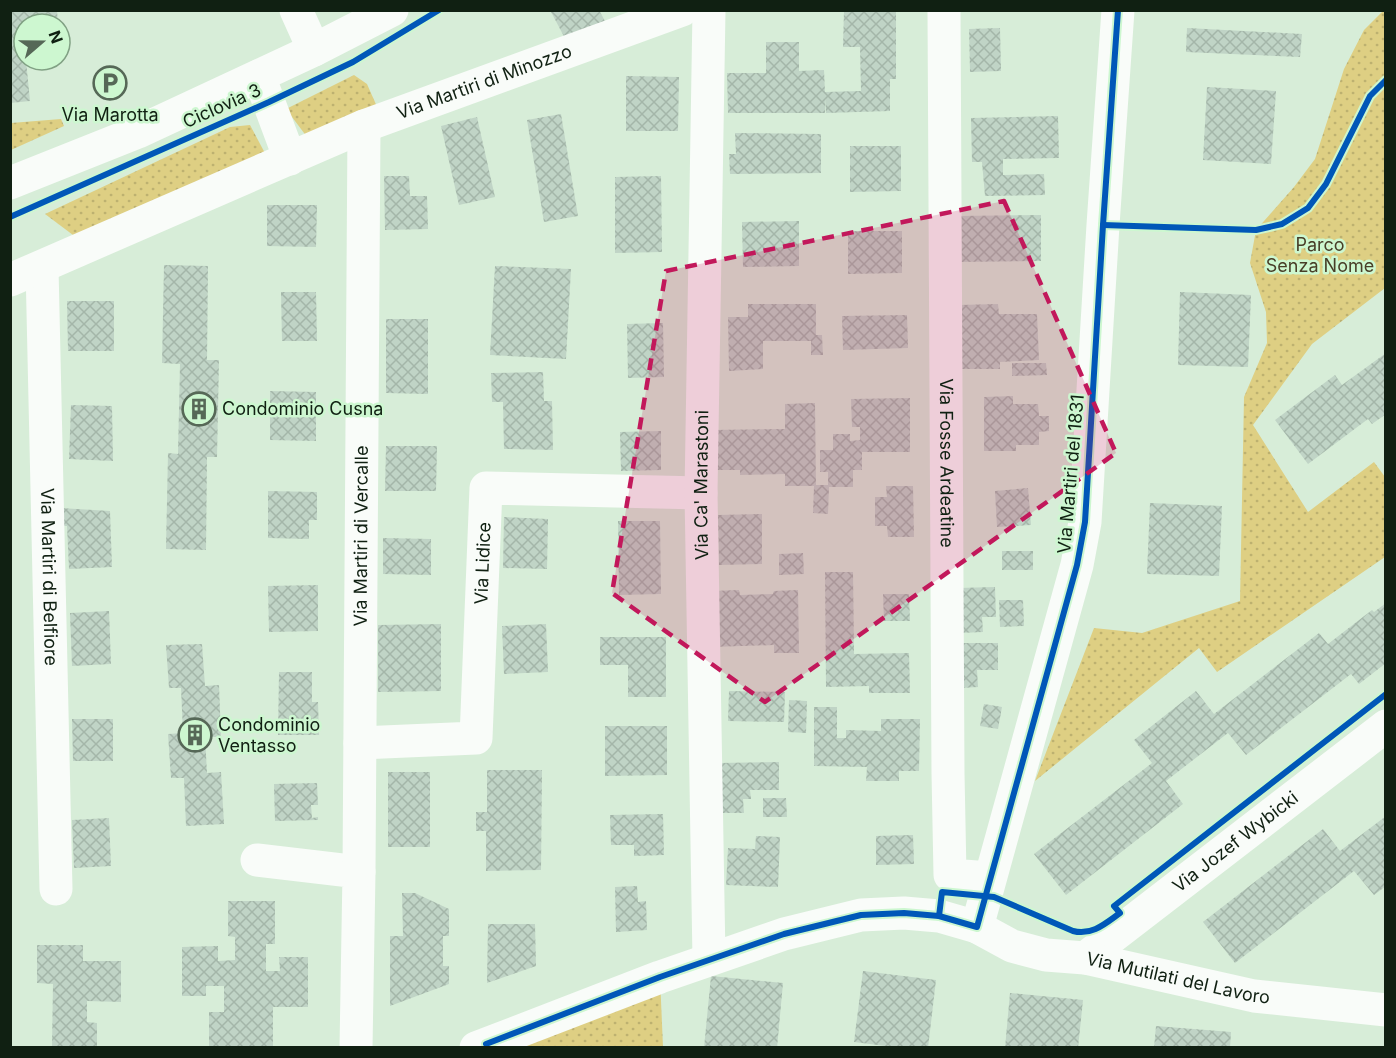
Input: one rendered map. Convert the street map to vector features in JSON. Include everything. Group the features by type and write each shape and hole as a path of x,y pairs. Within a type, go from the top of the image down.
{"street":[{"path":"296,10 314,50"},
{"path":"10,183 138,132 314,50 392,10"},
{"name":"Via Martiri di Minozzo","path":"10,280 364,126 682,10"},
{"name":"Via Ca' Marastoni","path":"709,10 701,493 709,959"},
{"name":"Via Fosse Ardeatine","path":"944,10 950,875 990,878"},
{"name":"Via Martiri del 1831","path":"976,927 1082,543 1118,10"},
{"path":"259,76 290,159"},
{"name":"Via Martiri di Vercalle","path":"356,1047 364,126"},
{"name":"Via Martiri di Belfiore","path":"42,267 56,889"},
{"name":"Via Lidice","path":"360,743 476,738 486,488 701,493"},
{"name":"Via Jozef Wybicki","path":"1085,958 1386,726"},
{"path":"257,860 358,872"},
{"name":"Via Mutilati del Lavoro","path":"476,1047 709,959 784,934 861,915 939,916 976,927 1012,946 1046,956 1085,958 1254,996 1386,1010"}],"highlighted area":[{"path":"1004,201 1116,453 765,702 612,593 666,271"}],"green space":[{"name":"Parco Senza Nome","path":"1383,11 1386,11 1385,288 1312,344 1253,425 1308,512 1374,462 1385,477 1385,557 1217,672 1199,648 1035,781 1094,628 1142,633 1240,601 1244,397 1267,343 1266,312 1250,263 1256,230 1315,159 1344,69 1364,30"},
{"path":"354,75 367,84 378,109 310,141 286,109"},
{"path":"61,119 64,126 11,150 11,123"},
{"path":"250,125 267,157 81,241 45,214 230,127"},
{"path":"660,977 663,1047 476,1048"}],"building":[{"path":"10,10 57,10 57,12 12,12 12,72 27,72 30,101 10,103"},
{"path":"550,10 599,10 606,23 568,44"},
{"path":"844,10 896,10 896,79 890,79 890,111 826,113 826,98 825,113 728,113 727,73 766,73 766,42 799,42 799,71 824,70 825,92 861,91 860,47 843,47"},
{"path":"1000,28 1001,71 970,72 969,29"},
{"path":"1187,28 1302,34 1300,57 1186,52"},
{"path":"626,76 679,77 678,131 626,131"},
{"path":"1207,87 1276,91 1271,164 1203,160"},
{"path":"561,114 578,216 544,222 527,120"},
{"path":"1058,116 1059,158 1003,159 1003,175 1044,174 1045,195 985,196 982,162 972,162 971,118"},
{"path":"477,117 495,197 459,205 441,126"},
{"path":"735,133 821,134 821,173 730,174 729,154 736,154"},
{"path":"850,146 901,146 901,191 850,192"},
{"path":"384,176 409,176 410,196 427,196 428,229 385,230"},
{"path":"661,176 662,252 615,253 615,177"},
{"path":"267,205 317,205 316,247 267,246"},
{"path":"1041,215 1041,261 958,262 957,216"},
{"path":"799,221 799,266 743,267 742,222"},
{"path":"848,231 902,231 902,273 848,274"},
{"name":"Condominio Cusna","path":"164,265 208,266 207,360 219,360 217,457 207,457 206,550 166,549 168,453 178,454 180,364 162,363"},
{"path":"495,266 571,269 566,359 490,355"},
{"path":"281,292 316,292 317,341 282,341"},
{"path":"1180,292 1251,295 1248,367 1178,365"},
{"path":"67,301 114,301 114,351 68,351"},
{"path":"748,304 816,304 816,335 822,335 823,355 811,355 811,341 763,341 763,369 729,371 728,317 748,317"},
{"path":"998,304 999,314 1037,314 1039,360 1000,362 1000,369 960,369 959,305"},
{"path":"907,315 908,348 843,350 842,316"},
{"path":"386,319 428,319 428,394 386,393"},
{"path":"663,323 664,377 628,378 627,324"},
{"path":"1386,353 1386,414 1372,424 1368,419 1308,464 1275,420 1335,375 1342,385"},
{"path":"1012,363 1046,363 1047,375 1012,376"},
{"path":"543,372 544,401 552,401 553,450 504,449 503,402 492,402 491,373"},
{"path":"270,391 316,392 316,441 270,440"},
{"path":"1013,396 1013,404 1038,404 1039,416 1049,416 1049,431 1039,432 1039,445 1016,445 1016,451 984,451 984,397"},
{"path":"910,398 910,452 862,452 862,470 853,470 853,487 829,487 828,514 813,513 814,486 785,486 785,474 740,475 740,470 712,470 711,430 785,429 785,404 815,403 816,485 828,485 828,472 820,472 820,450 833,450 833,434 850,434 850,441 860,440 860,427 852,427 851,399"},
{"path":"71,405 112,406 113,461 69,459"},
{"path":"661,431 661,470 621,471 620,432"},
{"path":"386,446 437,446 436,491 385,491"},
{"path":"886,486 913,486 914,537 888,537 887,526 875,526 875,497 887,497"},
{"path":"1028,488 1031,525 997,527 995,491"},
{"path":"268,491 317,492 317,520 309,520 309,539 268,538"},
{"path":"1150,503 1222,506 1219,576 1147,574"},
{"path":"60,508 110,511 112,567 69,569 67,526 60,526"},
{"path":"762,514 762,564 719,565 718,515"},
{"path":"504,517 548,519 547,569 503,568"},
{"path":"618,521 660,521 661,594 619,595"},
{"path":"383,538 431,539 431,575 383,574"},
{"path":"1002,551 1033,551 1033,570 1002,570"},
{"path":"803,553 804,574 779,575 779,554"},
{"path":"825,572 853,572 854,654 909,653 910,693 869,693 869,686 826,687"},
{"path":"318,585 318,631 269,632 268,586"},
{"path":"995,587 996,617 982,617 983,632 960,633 958,588"},
{"path":"739,590 740,595 773,594 774,591 798,590 799,653 774,653 774,645 712,647 711,591"},
{"path":"883,594 909,594 910,621 884,621"},
{"path":"999,600 1023,600 1024,626 1000,627"},
{"path":"1386,603 1386,663 1359,684 1351,674 1246,755 1228,733 1166,781 1183,804 1066,895 1034,854 1152,763 1134,740 1196,691 1214,714 1319,633 1328,644 1372,610 1374,612"},
{"path":"109,611 111,664 72,666 70,613"},
{"path":"441,624 441,691 378,692 378,625"},
{"path":"546,624 548,672 504,674 502,626"},
{"path":"600,637 666,637 666,697 628,697 628,665 600,665"},
{"path":"961,643 998,643 998,670 977,670 978,687 962,688"},
{"name":"Condominio Ventasso","path":"202,644 205,686 219,685 221,737 205,737 207,773 221,772 224,824 186,826 184,778 171,778 168,734 183,733 181,688 169,688 166,645"},
{"path":"279,672 312,672 312,702 318,702 319,735 278,735"},
{"path":"729,691 785,692 784,722 728,721"},
{"path":"789,700 807,701 806,733 788,732"},
{"path":"984,704 1002,707 998,729 980,726"},
{"path":"814,707 837,707 837,738 846,738 846,730 881,731 881,719 920,719 919,771 899,771 899,781 866,781 867,767 814,766"},
{"path":"72,719 113,719 113,761 73,761"},
{"path":"605,726 667,726 667,775 605,776"},
{"path":"779,762 779,790 750,790 751,799 743,799 744,813 718,813 718,763"},
{"path":"487,770 542,770 541,870 486,871 486,831 476,831 476,812 487,812"},
{"path":"388,772 430,772 430,847 388,847"},
{"path":"317,783 318,805 311,805 312,818 318,817 318,820 275,821 274,784"},
{"path":"763,798 786,798 787,817 763,817"},
{"path":"663,814 664,855 634,856 634,845 611,845 610,815"},
{"path":"1386,816 1386,886 1374,895 1354,871 1235,963 1203,922 1323,829 1340,851"},
{"path":"109,818 111,866 74,868 72,820"},
{"path":"913,835 914,864 876,865 876,836"},
{"path":"756,836 780,837 778,887 726,885 728,848 755,849"},
{"path":"637,886 638,902 646,901 647,930 616,932 615,887"},
{"path":"402,893 415,893 449,909 449,936 443,936 443,966 449,966 449,984 390,1006 390,936 403,936"},
{"path":"228,901 275,901 275,944 266,944 266,971 280,971 279,957 308,957 308,1007 273,1007 273,1048 209,1048 209,1012 224,1012 224,986 206,986 206,996 182,996 182,947 218,946 218,961 235,960 235,937 228,936"},
{"path":"488,924 535,924 536,966 487,983"},
{"path":"37,945 83,945 83,961 121,961 121,1002 87,1001 87,1022 97,1023 97,1048 52,1048 53,984 37,983"},
{"path":"863,971 936,980 928,1048 901,1048 854,1042"},
{"path":"711,976 783,983 777,1048 704,1048"},
{"path":"1010,993 1083,1000 1078,1048 1005,1048"},
{"path":"1156,1026 1231,1032 1230,1048 1154,1048"}],"cycle path":[{"name":"Ciclovia 3","path":"10,217 269,102 353,62 439,10"},
{"path":"486,1044 660,977 784,934 861,915 904,913 939,916 977,927 1077,565 1085,522 1118,10"},
{"path":"1103,225 1256,230 1282,224 1308,208 1326,184 1370,96 1386,80"},
{"path":"939,916 942,892 994,897 1073,931 1086,932 1098,928 1120,913 1114,906 1386,694"}],"place":[{"name":"Via Marotta","path":"110,83"},
{"name":"Condominio Cusna","path":"199,409"},
{"name":"Condominio Ventasso","path":"195,735"}]}
